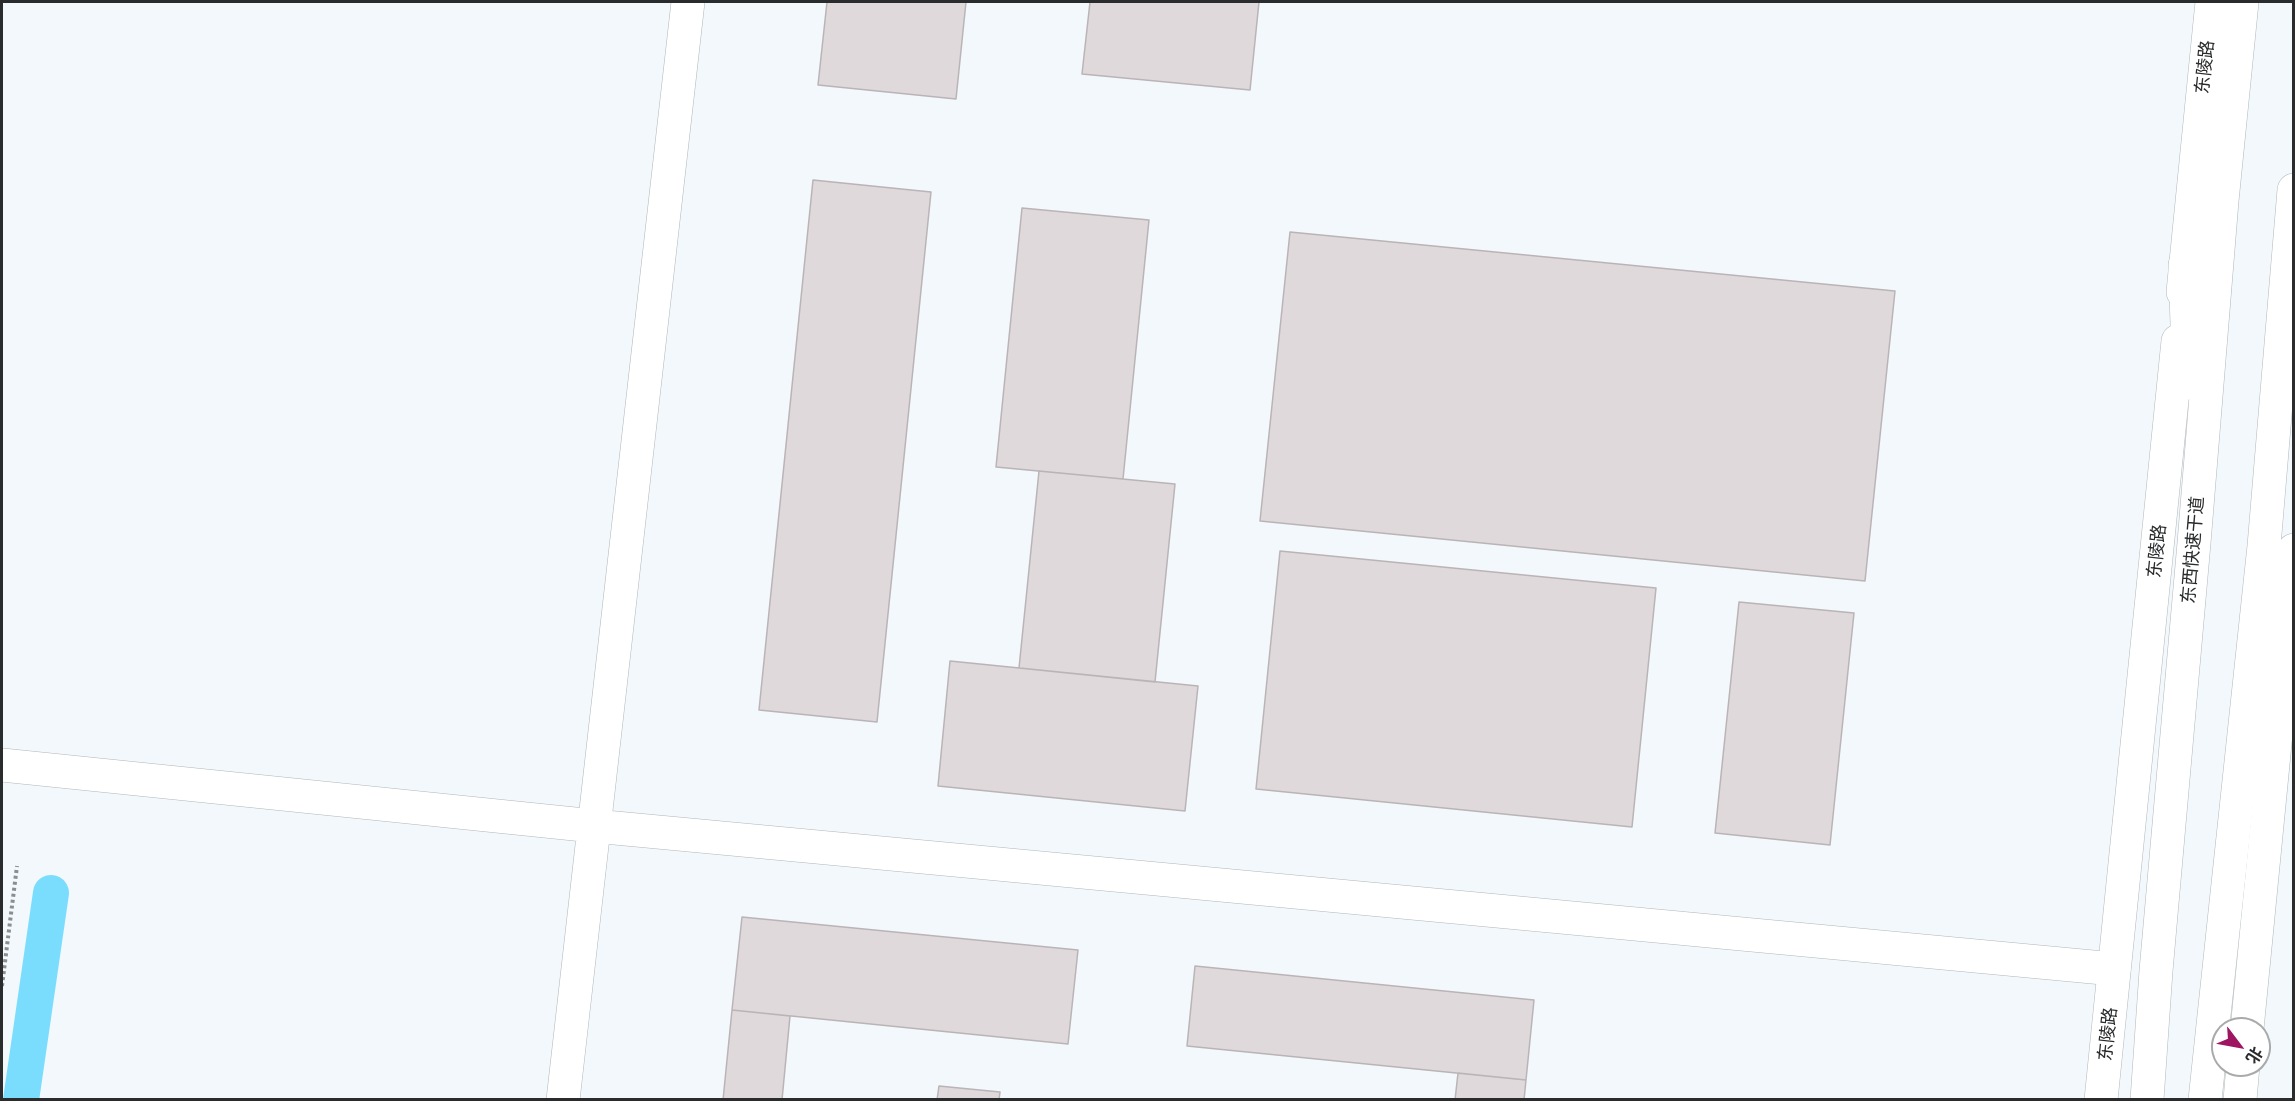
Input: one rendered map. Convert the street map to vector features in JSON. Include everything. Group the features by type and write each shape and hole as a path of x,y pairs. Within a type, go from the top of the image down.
{"main road":[{"path":"563,1100 688,2"},
{"name":"东陵路","path":"2101,1100 2212,2"},
{"name":"东西快速干道","path":"2146,1093 2222,201 2242,2"},
{"path":"2248,1017 2279,548 2292,200"},
{"path":"2185,265 2194,543"},
{"path":"2205,1100 2279,548 2294,406"},
{"path":"2,765 594,826 2114,969"},
{"path":"2240,1100 2242,1077"}],"path":[{"path":"2,986 17,866"}],"building":[{"path":"827,2 966,2 956,99 818,85"},
{"path":"1090,2 1259,2 1250,90 1082,74"},
{"path":"813,180 931,192 877,722 759,710"},
{"path":"1022,208 1149,220 1123,479 996,467"},
{"path":"1290,232 1895,291 1865,581 1260,521"},
{"path":"1039,471 1175,484 1155,682 1019,668"},
{"path":"1280,551 1656,588 1632,827 1256,789"},
{"path":"1739,602 1854,613 1830,845 1715,833"},
{"path":"950,661 1198,686 1185,811 938,786"},
{"path":"742,917 1078,950 1068,1044 732,1010"},
{"path":"1195,966 1534,1000 1526,1080 1187,1046"},
{"path":"732,1010 790,1016 782,1100 723,1100"},
{"path":"1458,1073 1526,1080 1524,1100 1455,1100"},
{"path":"939,1086 1000,1092 999,1100 937,1100"}],"waterway":[{"path":"21,1100 51,893"}]}
